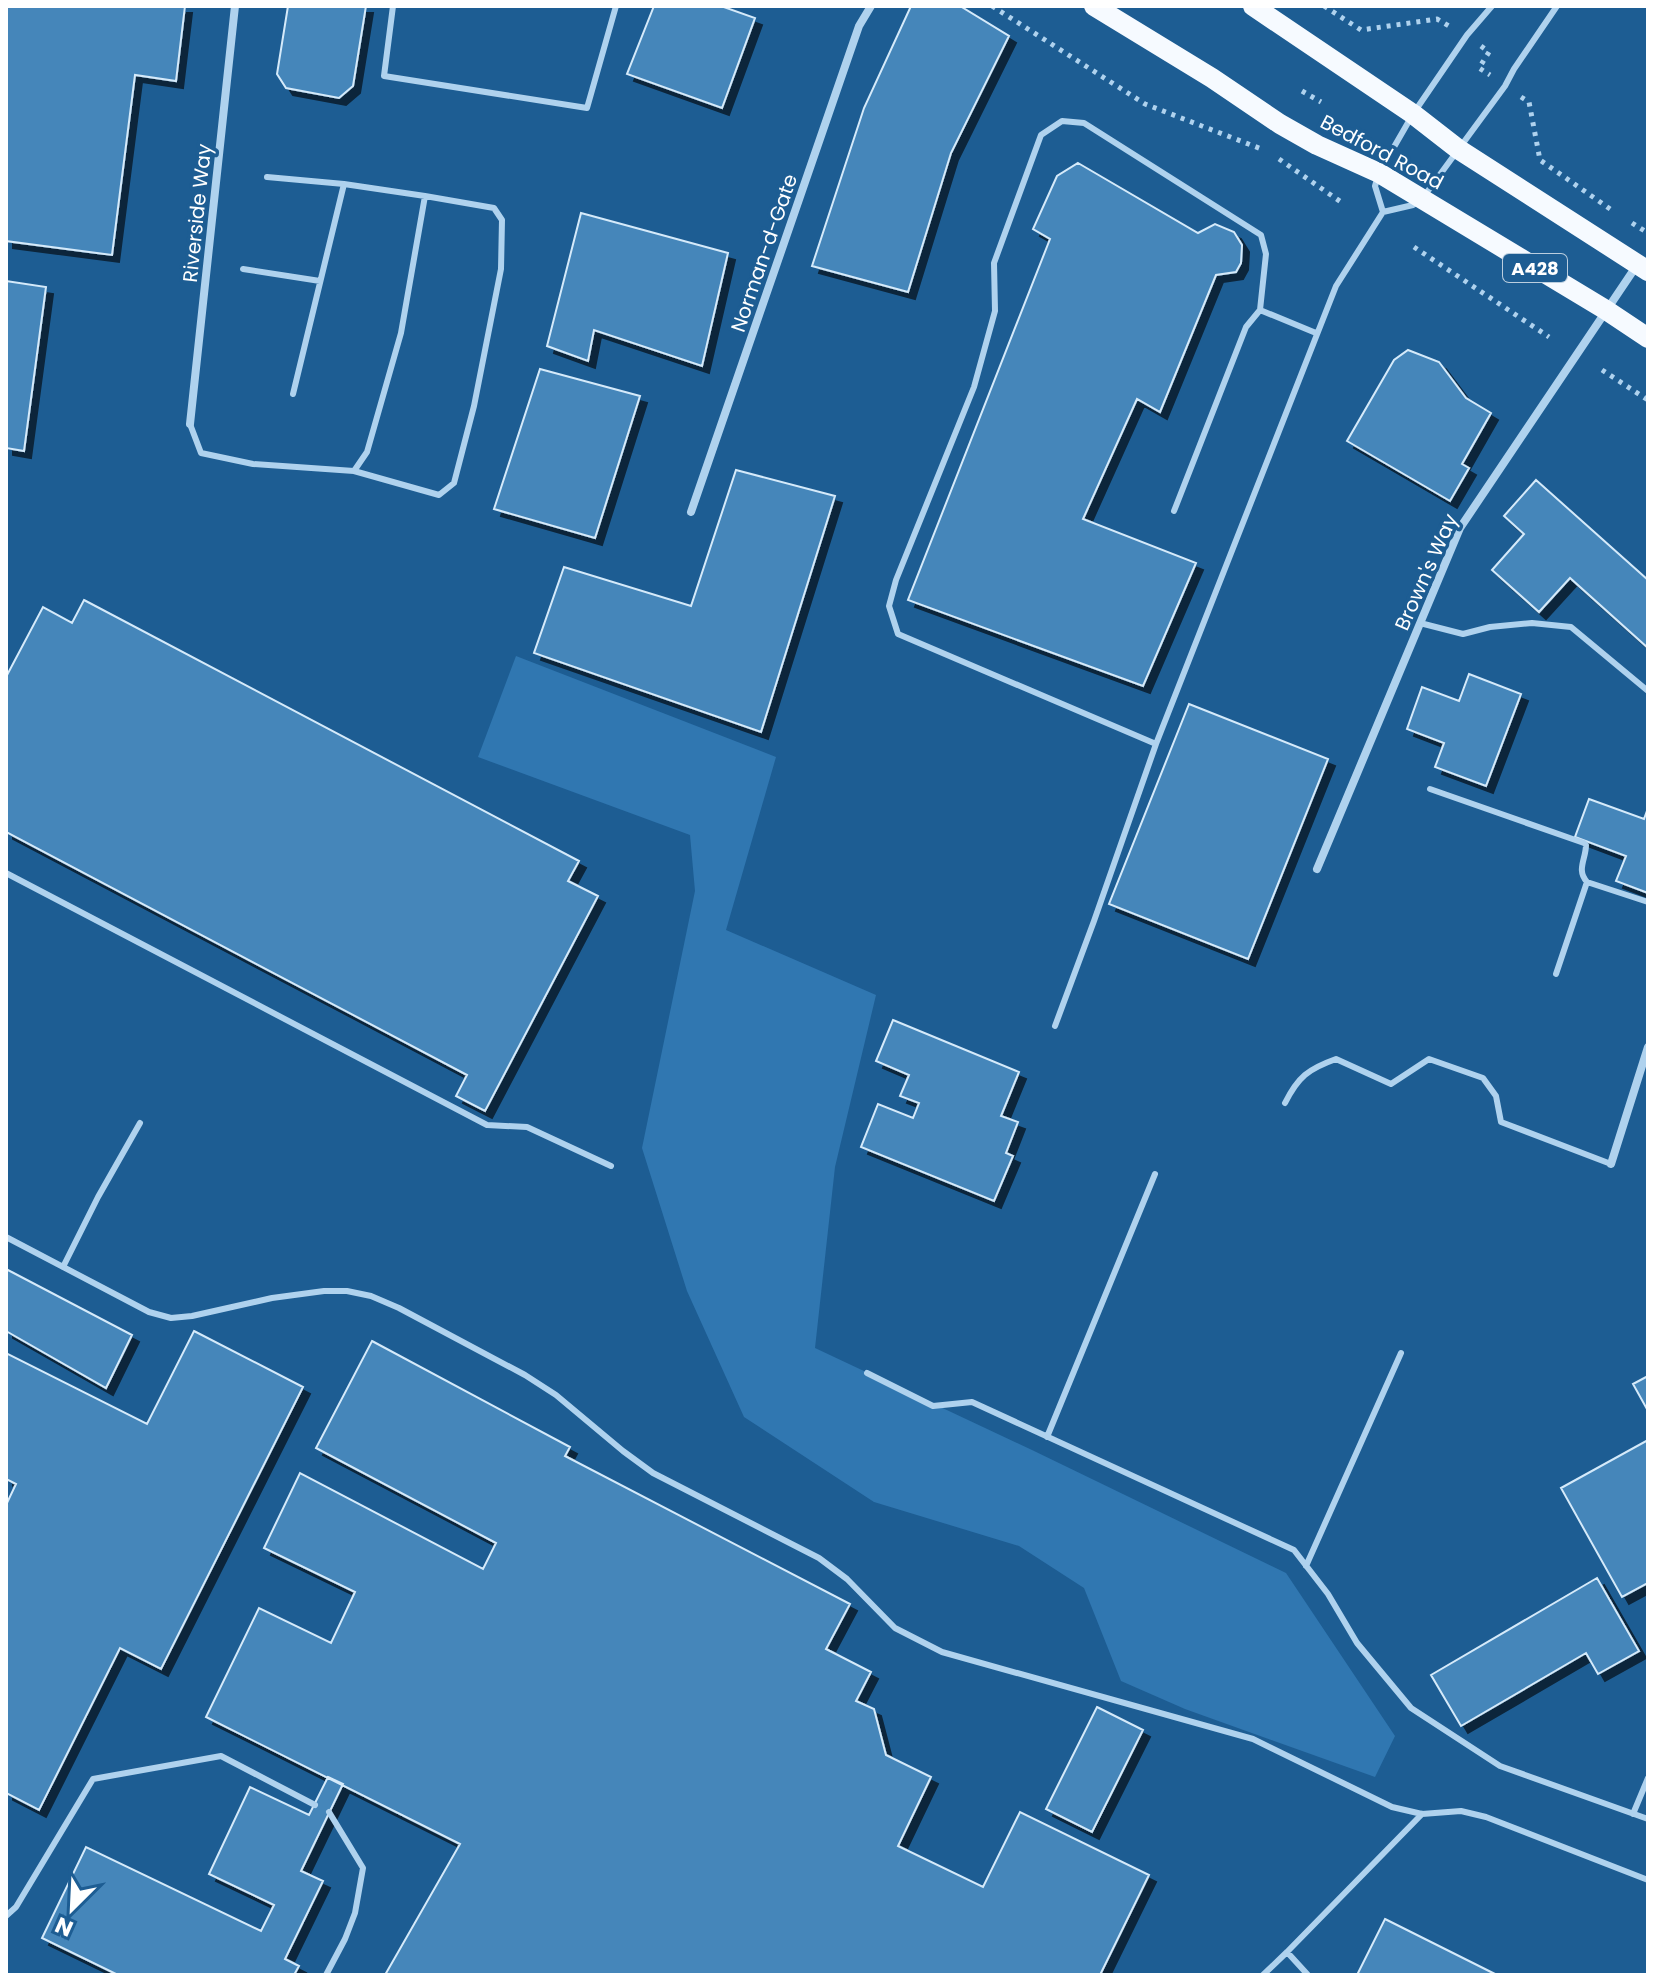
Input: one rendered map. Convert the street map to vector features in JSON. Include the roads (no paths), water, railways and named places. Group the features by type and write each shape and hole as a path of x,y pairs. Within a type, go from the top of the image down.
{"main road":[{"name":"Bedford Road","path":"1094,6 1212,78 1280,124 1317,145 1379,173 1648,338"},
{"name":"Bedford Road","path":"1253,6 1413,114 1458,149 1643,267"}],"street":[{"name":"Riverside Way","path":"190,424 235,6"},
{"name":"Norman-d-Gate","path":"691,512 859,26 871,6"},
{"name":"Brown's Way","path":"1317,869 1460,528 1606,310 1643,267"},
{"path":"1611,1164 1648,1047"}],"lane":[{"path":"393,6 384,76 587,108 616,6"},
{"path":"1383,212 1375,186 1379,173 1413,114 1467,35 1492,6"},
{"path":"1055,1026 1156,744 1336,286 1383,212 1413,205 1422,199 1505,86 1557,6"},
{"path":"1156,744 898,634 889,606 896,580 974,387 995,311 994,263 1041,135 1062,121 1084,123 1261,235 1266,254 1260,310 1246,327 1174,511"},
{"path":"190,424 201,453 253,464 354,471 439,495 454,483 474,406 501,269 502,220 494,208 344,184 267,177"},
{"path":"293,394 344,184"},
{"path":"354,471 367,452 401,333 425,196"},
{"path":"243,269 320,281"},
{"path":"1260,310 1316,333"},
{"path":"1420,623 1463,634 1490,627 1532,623 1571,627 1648,691"},
{"path":"1430,789 1584,843 1586,850 1581,876 1587,882 1648,902"},
{"path":"6,873 487,1125 527,1127 611,1166"},
{"path":"1556,974 1587,882"},
{"path":"1285,1103 1296,1082 1317,1066 1336,1059 1391,1084 1429,1059 1483,1078 1496,1096 1501,1122 1611,1164"},
{"path":"63,1267 140,1123"},
{"path":"1047,1437 1155,1174"},
{"path":"6,1237 149,1312 171,1318 324,1291 347,1291 371,1296 536,1381 653,1473 819,1558 847,1579 895,1628 942,1652 1253,1739 1392,1807 1422,1814 1461,1811 1486,1817 1648,1880"},
{"path":"1306,1566 1401,1353"},
{"path":"867,1373 933,1406 972,1402 1294,1550 1328,1594 1357,1643 1411,1708 1500,1766 1648,1819"},
{"path":"6,1916 16,1907 93,1779 221,1756 315,1805"},
{"path":"1633,1814 1648,1778"},
{"path":"326,1975 355,1913 363,1868 329,1812"},
{"path":"1263,1975 1422,1814"},
{"path":"1287,1952 1308,1975"}]}
